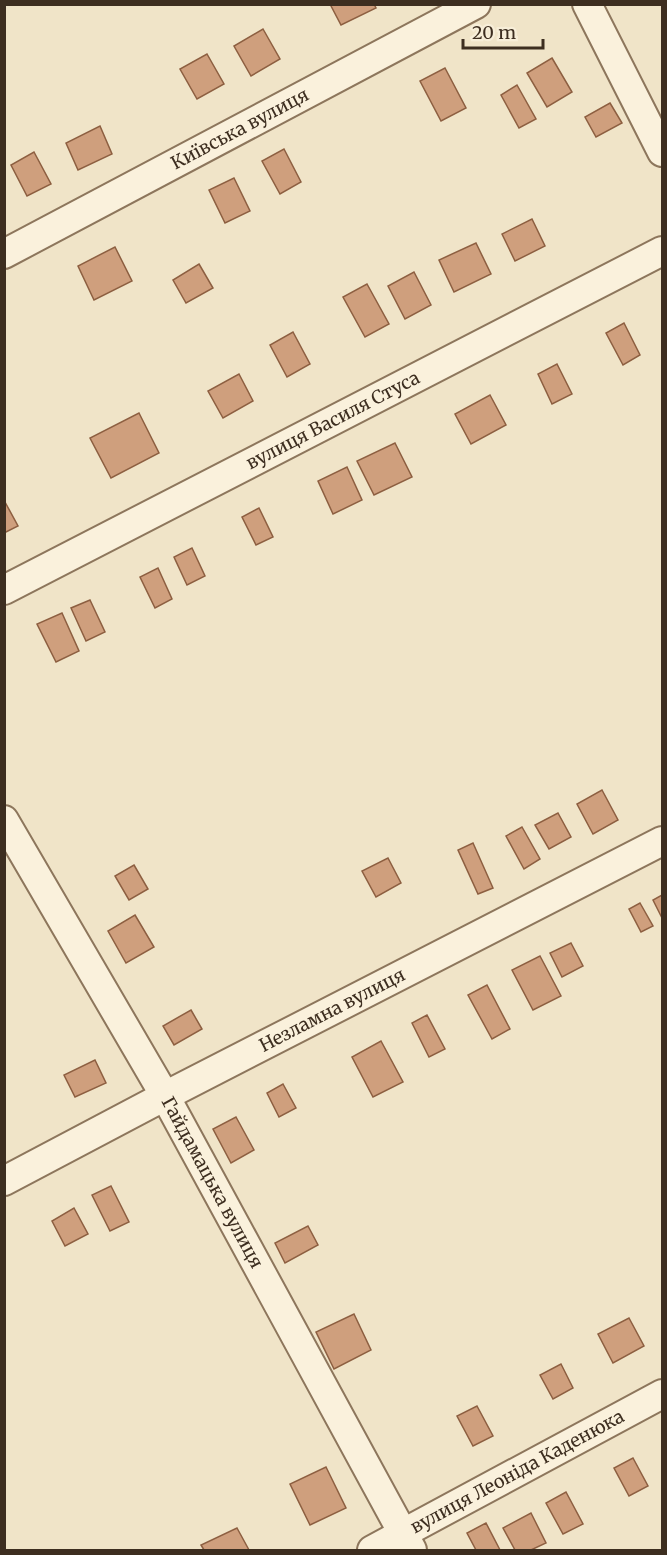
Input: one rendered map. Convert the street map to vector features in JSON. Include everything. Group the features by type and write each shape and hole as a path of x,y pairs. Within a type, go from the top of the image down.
{"street":[{"name":"Київська вулиця","path":"4,255 476,4"},
{"path":"587,4 663,152"},
{"name":"вулиця Василя Стуса","path":"4,590 663,251"},
{"name":"Гайдамацька вулиця","path":"4,820 165,1096 408,1542"},
{"name":"Незламна вулиця","path":"4,1181 663,841"},
{"name":"вулиця Леоніда Каденюка","path":"372,1551 408,1542 663,1394"}],"building":[{"path":"330,4 374,4 376,8 341,25"},
{"path":"263,29 280,59 251,76 234,46"},
{"path":"207,54 224,84 197,99 180,69"},
{"path":"552,58 572,92 547,107 527,73"},
{"path":"445,68 466,108 441,121 420,81"},
{"path":"517,85 536,119 519,128 501,95"},
{"path":"610,103 622,123 596,137 585,117"},
{"path":"100,126 112,154 78,170 66,143"},
{"path":"284,149 301,182 280,194 262,161"},
{"path":"34,152 51,184 27,196 11,165"},
{"path":"234,178 250,211 225,223 209,190"},
{"path":"532,219 545,246 515,261 502,234"},
{"path":"476,243 491,274 454,292 439,260"},
{"path":"115,247 132,281 94,300 78,266"},
{"path":"199,264 213,288 186,303 173,280"},
{"path":"414,272 431,305 405,319 388,286"},
{"path":"367,284 389,324 365,337 343,297"},
{"path":"624,323 640,355 623,365 606,333"},
{"path":"293,332 310,364 287,377 270,345"},
{"path":"557,364 572,394 552,404 538,374"},
{"path":"239,374 253,401 223,418 208,391"},
{"path":"490,395 506,425 471,444 455,414"},
{"path":"139,413 159,453 111,478 90,438"},
{"path":"395,443 412,477 374,495 357,461"},
{"path":"347,467 362,500 333,514 318,481"},
{"path":"4,503 18,526 4,533"},
{"path":"259,508 273,537 256,545 242,517"},
{"path":"192,548 205,576 187,585 174,557"},
{"path":"158,568 172,599 155,608 140,577"},
{"path":"90,600 105,632 86,641 71,608"},
{"path":"62,613 79,651 56,662 37,624"},
{"path":"602,790 618,820 593,834 577,804"},
{"path":"558,813 571,837 549,849 535,825"},
{"path":"522,827 540,859 524,869 506,836"},
{"path":"473,843 493,888 478,894 458,850"},
{"path":"388,858 401,883 376,897 362,871"},
{"path":"134,865 148,889 129,900 115,876"},
{"path":"662,895 662,918 653,900"},
{"path":"640,903 653,926 641,932 629,909"},
{"path":"135,915 154,947 126,963 108,931"},
{"path":"571,943 583,966 562,977 550,953"},
{"path":"540,956 561,996 533,1010 512,970"},
{"path":"487,985 510,1029 492,1039 468,995"},
{"path":"191,1010 202,1029 174,1045 163,1026"},
{"path":"427,1015 445,1049 429,1057 412,1023"},
{"path":"381,1041 403,1082 373,1097 352,1057"},
{"path":"95,1060 106,1083 75,1097 64,1075"},
{"path":"283,1084 296,1108 279,1117 267,1093"},
{"path":"236,1117 254,1150 231,1163 213,1129"},
{"path":"111,1186 129,1222 110,1231 92,1195"},
{"path":"74,1208 88,1234 65,1246 52,1221"},
{"path":"308,1226 318,1245 285,1263 275,1243"},
{"path":"354,1314 371,1350 334,1369 316,1332"},
{"path":"629,1318 644,1346 613,1363 598,1334"},
{"path":"561,1364 573,1388 553,1399 540,1375"},
{"path":"477,1406 493,1436 473,1446 457,1416"},
{"path":"633,1458 648,1486 629,1496 614,1468"},
{"path":"326,1467 346,1508 310,1525 290,1484"},
{"path":"566,1492 583,1524 563,1534 546,1503"},
{"path":"531,1513 546,1543 531,1550 515,1550 503,1528"},
{"path":"486,1523 500,1550 476,1550 467,1533"},
{"path":"237,1528 249,1550 204,1550 201,1545"}]}
